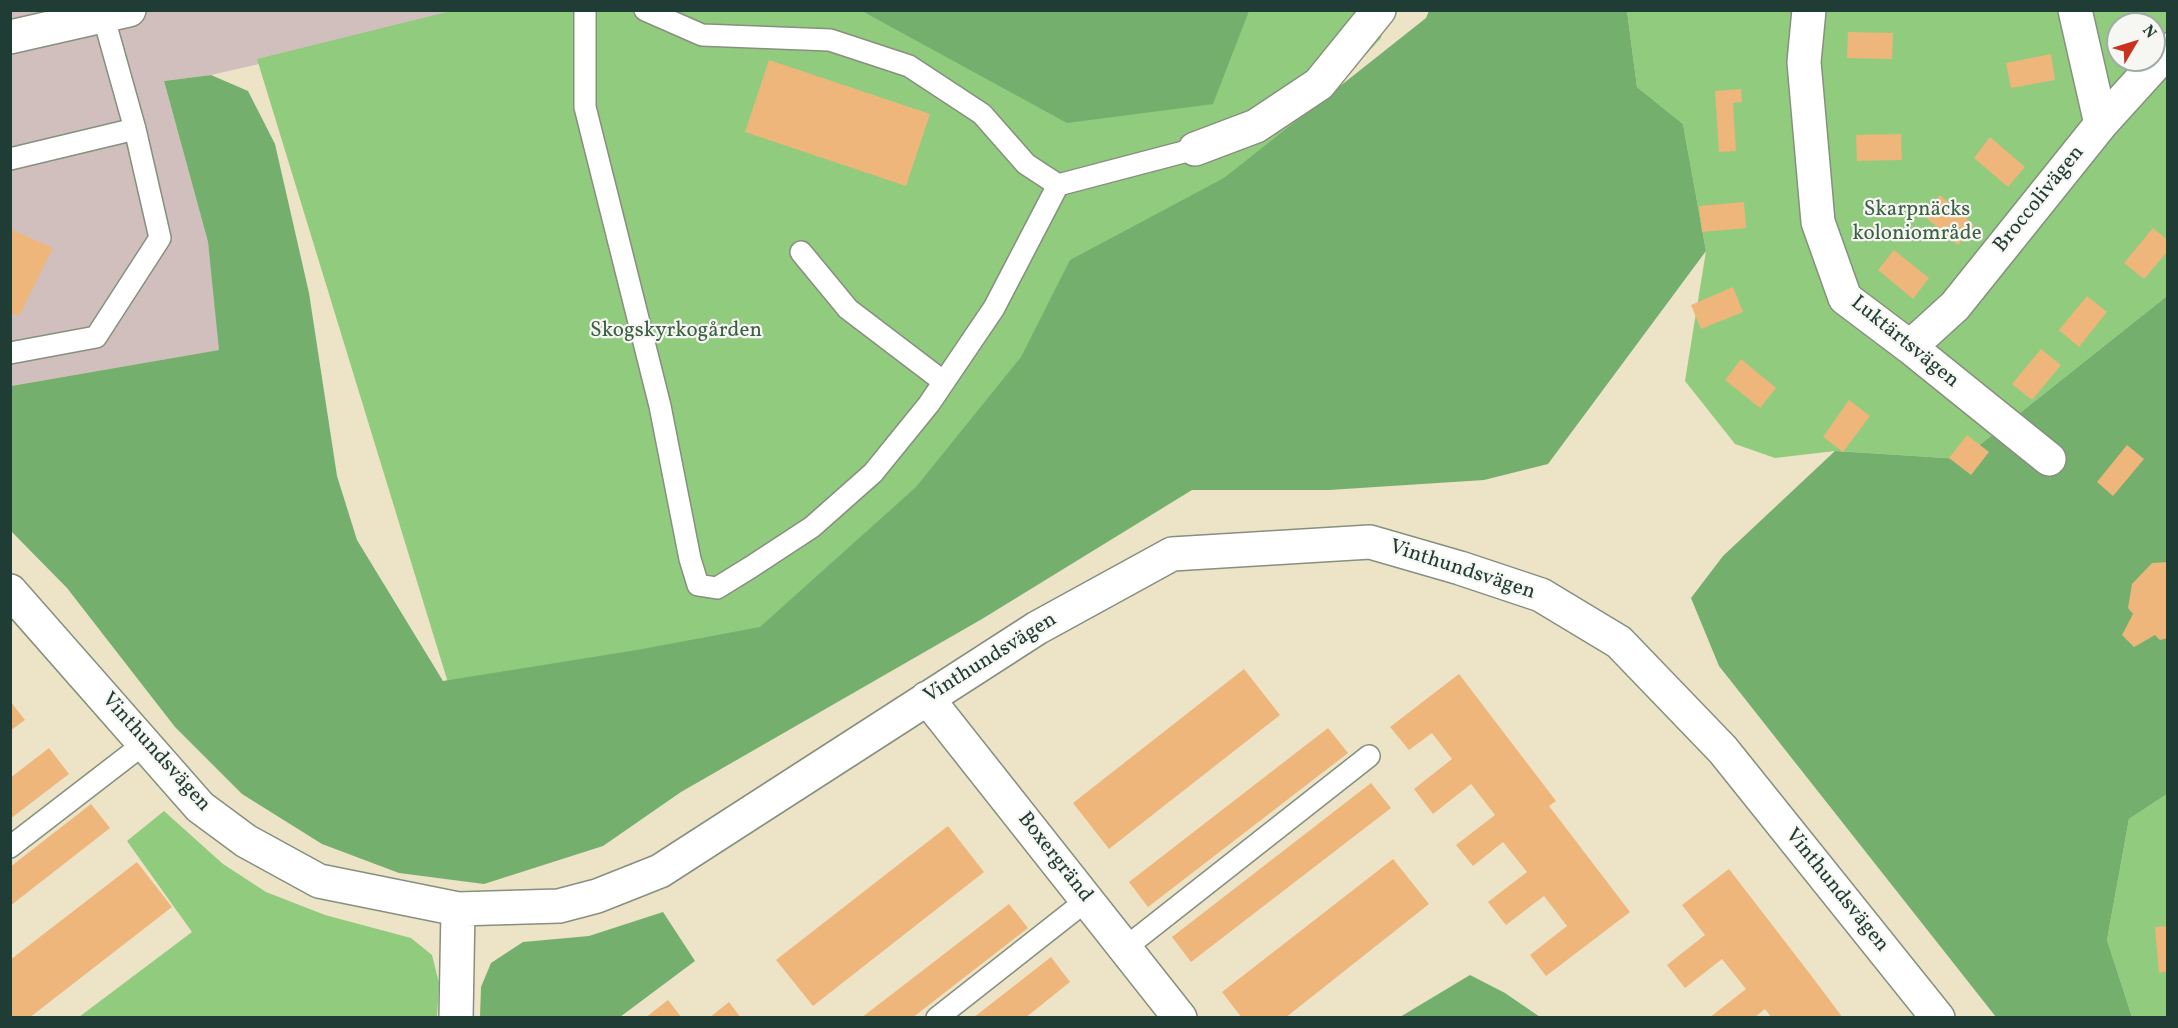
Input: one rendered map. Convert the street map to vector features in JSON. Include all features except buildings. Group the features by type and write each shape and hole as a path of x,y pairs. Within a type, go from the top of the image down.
{"street":[{"path":"1195,149 1256,126 1319,84 1379,10"},
{"name":"Luktärtsvägen","path":"1809,10 1803,62 1818,222 1845,298 1910,347 2049,459"},
{"path":"2074,10 2102,124"},
{"path":"10,37 116,13"},
{"name":"Broccolivägen","path":"1910,347 1955,306 2102,124 2168,50"},
{"name":"Vinthundsvägen","path":"10,591 200,807 246,841 319,881 458,909 559,906 597,896 660,871 1037,628 1172,554 1370,542 1460,568 1541,595 1619,642 1723,750 1938,1017"},
{"name":"Boxergränd","path":"927,698 1180,1017"},
{"path":"456,1017 458,909"}],"lane":[{"path":"585,10 585,107 660,406 690,559 698,585 717,588 812,527 873,473 929,404 994,308 1058,185 1195,149"},
{"path":"645,10 702,35 830,40 909,66 982,114 1026,164 1058,185"},
{"path":"10,353 96,337 160,238 135,129 116,13"},
{"path":"10,159 135,129"},
{"path":"801,252 848,309 944,382"},
{"path":"10,847 145,743"},
{"path":"1125,948 1369,756"},
{"path":"937,1017 1087,900"}],"shaded area":[{"path":"11,11 463,11 259,64 211,75 164,81 208,242 220,350 11,386"}],"green space":[{"name":"Skogskyrkogården","path":"455,10 1388,11 1381,38 822,646 468,748 257,59"},
{"path":"1249,10 1213,104 1067,123 862,11"},
{"path":"1429,11 1627,11 1637,87 1683,124 1706,251 1548,464 1484,480 1329,490 1192,490 982,619 681,792 603,846 484,884 399,873 322,844 242,794 175,727 67,588 11,531 11,386 219,350 208,242 164,81 211,75 248,91 275,144 309,293 337,476 357,540 443,681 637,650 760,627 916,487 1021,357 1070,260 1224,178 1426,18"},
{"name":"Skarpnäcks koloniområde","path":"1627,11 2167,11 2167,296 1962,459 1835,451 1775,458 1735,444 1685,381 1706,251 1683,124 1637,87"},
{"path":"2167,296 2167,794 2129,819 2107,940 2132,1017 1996,1017 1719,666 1691,598 1723,556 1835,451 1962,459"},
{"path":"2167,794 2167,1017 2132,1017 2107,940 2129,819"},
{"path":"164,811 223,864 266,892 325,915 411,938 432,955 439,983 437,1017 79,1017 192,932 127,841"},
{"path":"663,912 695,961 620,1017 480,1017 481,987 491,963 523,942 589,936"},
{"path":"1470,975 1505,993 1540,1017 1400,1017"}]}
